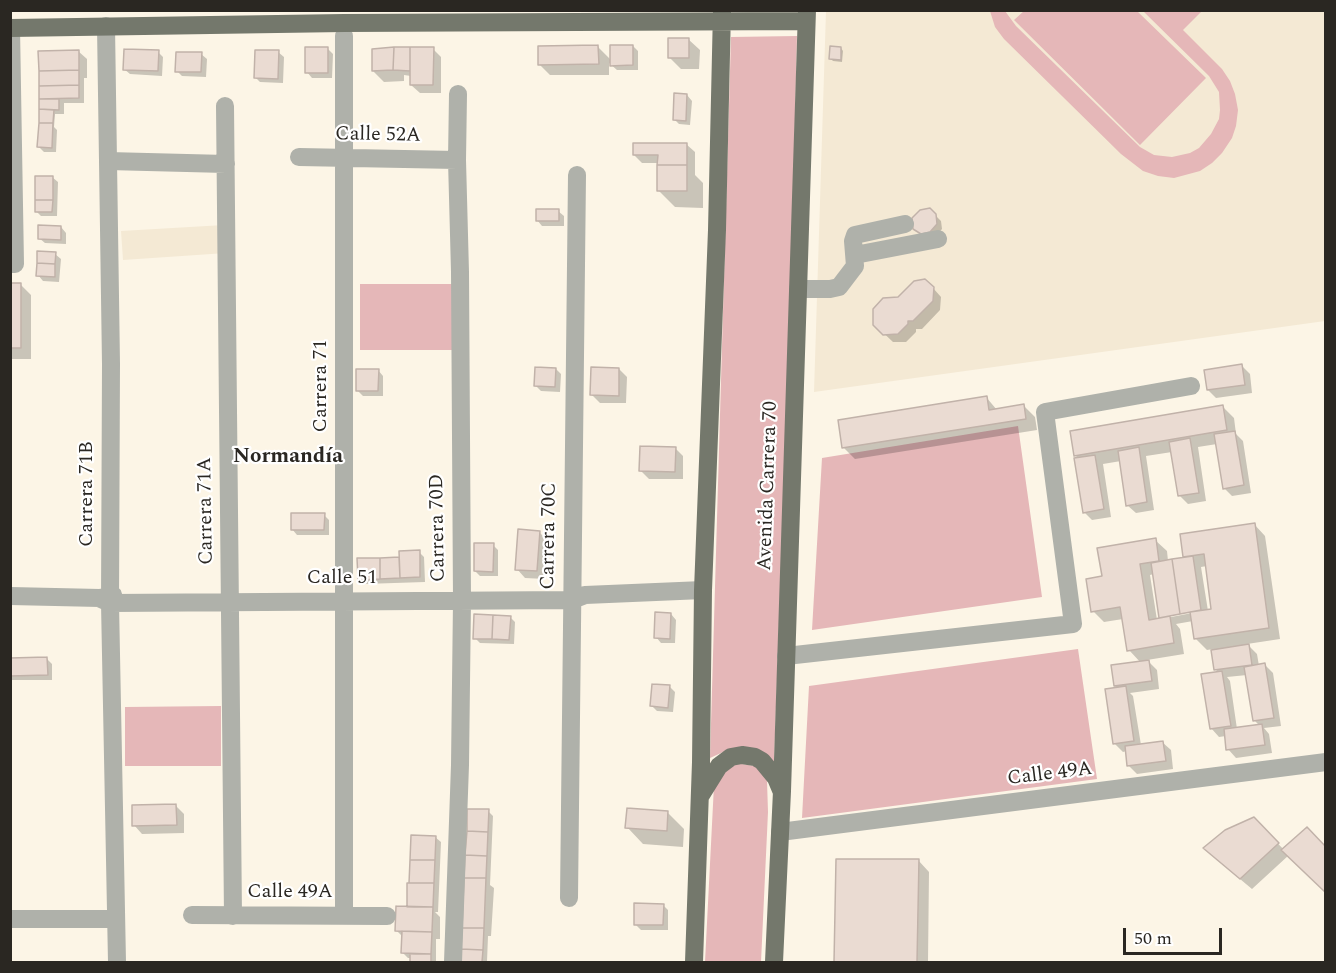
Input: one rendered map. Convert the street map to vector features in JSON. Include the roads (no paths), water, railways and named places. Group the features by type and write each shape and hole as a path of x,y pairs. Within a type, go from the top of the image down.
{"main road":[{"path":"694,963 700,798 703,590 717,230 722,16"},
{"path":"11,28 466,17 807,16"},
{"name":"Avenida Carrera 70","path":"774,963 782,791 807,16"},
{"path":"700,798 719,766 731,757 742,755 755,757 762,761 776,778 782,791"}],"street":[{"name":"Carrera 71B","path":"105,26 111,364 107,599 117,963"},
{"path":"11,28 13,264"},
{"name":"Carrera 71","path":"344,916 345,36"},
{"name":"Carrera 70D","path":"453,963 460,765 462,597 458,94"},
{"name":"Carrera 71A","path":"225,106 233,915"},
{"name":"Calle 52A","path":"299,157 457,160"},
{"path":"108,160 226,164"},
{"name":"Carrera 70C","path":"569,898 576,596 576,175"},
{"path":"798,288 839,287 854,268 855,235 905,224"},
{"path":"855,255 938,239"},
{"path":"786,656 1073,624 1045,412 1191,386"},
{"name":"Calle 51","path":"10,596 107,599 462,597 576,596 703,590"},
{"name":"Calle 49A","path":"780,832 1326,762"},
{"name":"Calle 49A","path":"192,915 387,916"},
{"path":"10,919 116,919"}],"district":[{"name":"Normandía","path":"288,458"}]}
